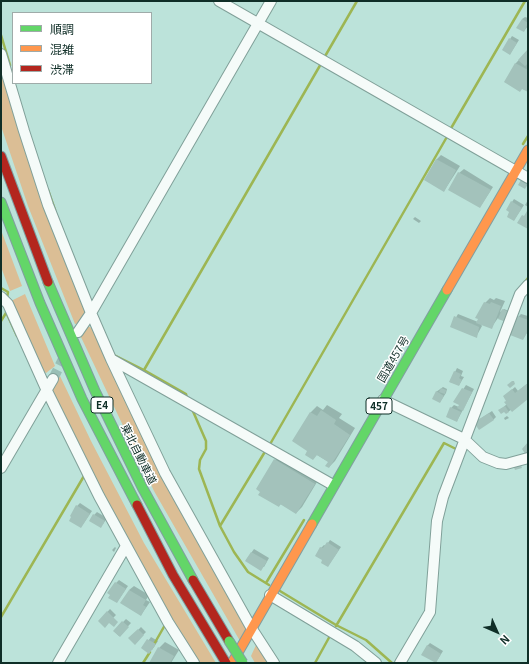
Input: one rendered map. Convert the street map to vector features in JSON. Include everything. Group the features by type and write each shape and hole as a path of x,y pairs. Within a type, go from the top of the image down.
{"highway":[{"name":"国道457号","path":"232,663 333,485 528,150"},
{"name":"東北自動車道","path":"1,156 54,298 95,391 142,487 185,566 243,663"},
{"name":"E4","path":"1,202 40,303 82,399 173,575 224,660"}],"street":[{"path":"219,1 528,178"},
{"path":"78,332 91,313 271,1"},
{"path":"1,54 48,205 111,359 165,473 252,629 274,663"},
{"path":"400,663 430,612 437,521 443,497 520,294 528,285"},
{"path":"1,297 8,304 46,391 126,546 168,622 194,663"},
{"path":"111,359 333,485"},
{"path":"1,468 53,379"},
{"path":"383,400 464,439 483,457 498,463 506,464 528,458"},
{"path":"58,663 126,546"},
{"path":"270,595 355,646 376,663"}],"shaded area":[{"path":"1,72 41,199 87,313 81,323 75,324 28,206 1,126"},
{"path":"1,230 22,286 10,291 1,267"},
{"path":"25,294 55,366 46,373 41,368 11,301"},
{"path":"88,326 93,329 162,479 243,614 246,628 240,641 154,491 80,335"},
{"path":"60,376 91,441 144,543 216,663 197,663 127,542 52,393 52,388"},
{"path":"256,645 262,649 271,663 255,663 251,656"}],"building":[{"path":"522,19 528,23 524,32 516,28"},
{"path":"509,38 517,43 510,55 502,50"},
{"path":"528,49 528,63 525,66 518,60"},
{"path":"515,63 528,70 528,92 522,89 520,92 504,82"},
{"path":"436,159 456,170 444,192 424,180"},
{"path":"458,172 491,190 480,208 448,190"},
{"path":"521,180 528,184 525,189 518,185"},
{"path":"511,201 522,208 514,221 507,217 509,212 506,210"},
{"path":"527,211 528,229 517,223 522,215 524,216"},
{"path":"484,302 490,304 491,302 501,306 492,329 476,323 478,319 475,318"},
{"path":"502,309 509,312 506,322 498,319"},
{"path":"454,316 479,327 477,338 450,327"},
{"path":"517,316 528,320 528,331 523,340 510,335"},
{"path":"454,371 461,374 459,378 462,380 459,386 449,382"},
{"path":"514,381 515,384 510,388 507,385"},
{"path":"528,383 528,399 512,412 504,402 506,401 503,396 512,389 515,393"},
{"path":"441,388 446,390 445,394 439,392"},
{"path":"462,388 472,392 463,411 457,408 459,405 453,402"},
{"path":"436,391 444,396 440,403 432,399"},
{"path":"505,406 509,412 506,414 504,412 501,414 498,410"},
{"path":"450,407 461,412 457,422 446,417"},
{"path":"321,410 336,420 334,424 350,435 329,468 325,466 328,462 317,455 313,460 305,455 307,451 292,441 310,412 317,416"},
{"path":"489,413 494,420 479,430 475,424 477,423 476,421"},
{"path":"528,442 528,453 526,455 522,449"},
{"path":"274,459 315,484 296,514 280,504 279,507 258,495 260,492 256,489"},
{"path":"520,462 522,468 515,470 513,465"},
{"path":"76,505 90,514 81,528 69,521"},
{"path":"93,514 105,521 101,528 89,521"},
{"path":"327,542 339,550 328,567 321,563 322,560 315,556 320,547 323,548"},
{"path":"251,552 267,561 261,571 245,561"},
{"path":"115,582 126,589 117,603 108,598 110,595 107,593"},
{"path":"129,590 146,600 143,605 146,607 141,616 120,603"},
{"path":"107,611 118,622 114,627 109,623 105,628 98,621"},
{"path":"122,621 129,627 120,637 113,631"},
{"path":"138,629 144,635 135,645 128,638"},
{"path":"147,639 156,644 149,654 141,648"},
{"path":"427,645 441,654 436,663 421,655"},
{"path":"158,647 174,656 170,663 149,663"}],"waterway":[{"path":"324,58 357,1"},
{"path":"450,130 525,1"},
{"path":"1,35 10,65"},
{"path":"144,370 322,62"},
{"path":"269,446 448,135"},
{"path":"523,144 528,136"},
{"path":"48,190 55,210"},
{"path":"524,283 528,278"},
{"path":"1,288 8,292 7,298"},
{"path":"6,312 17,336"},
{"path":"1,321 6,313"},
{"path":"114,355 186,394 187,398"},
{"path":"192,409 206,441 206,449 200,460 199,469 220,526 234,552 248,572 269,585"},
{"path":"336,626 444,443 458,450"},
{"path":"220,526 266,450"},
{"path":"1,617 84,476 83,474"},
{"path":"266,583 304,520"},
{"path":"280,591 336,625 366,640 392,663"},
{"path":"153,646 165,625"},
{"path":"315,663 331,634"},
{"path":"143,663 150,652"}],"tunnel":[{"path":"53,379 64,357"}],"traffic: fast":[{"path":"1,202 40,303 82,399 137,505"},
{"path":"48,282 95,391 142,487 193,580"},
{"path":"312,524 447,290"},
{"path":"229,641 243,663"}],"traffic: slow":[{"path":"447,290 528,150"},
{"path":"232,663 312,524"}],"traffic: jam":[{"path":"1,156 48,282"},
{"path":"137,505 173,575 226,663"},
{"path":"193,580 229,641"}]}
